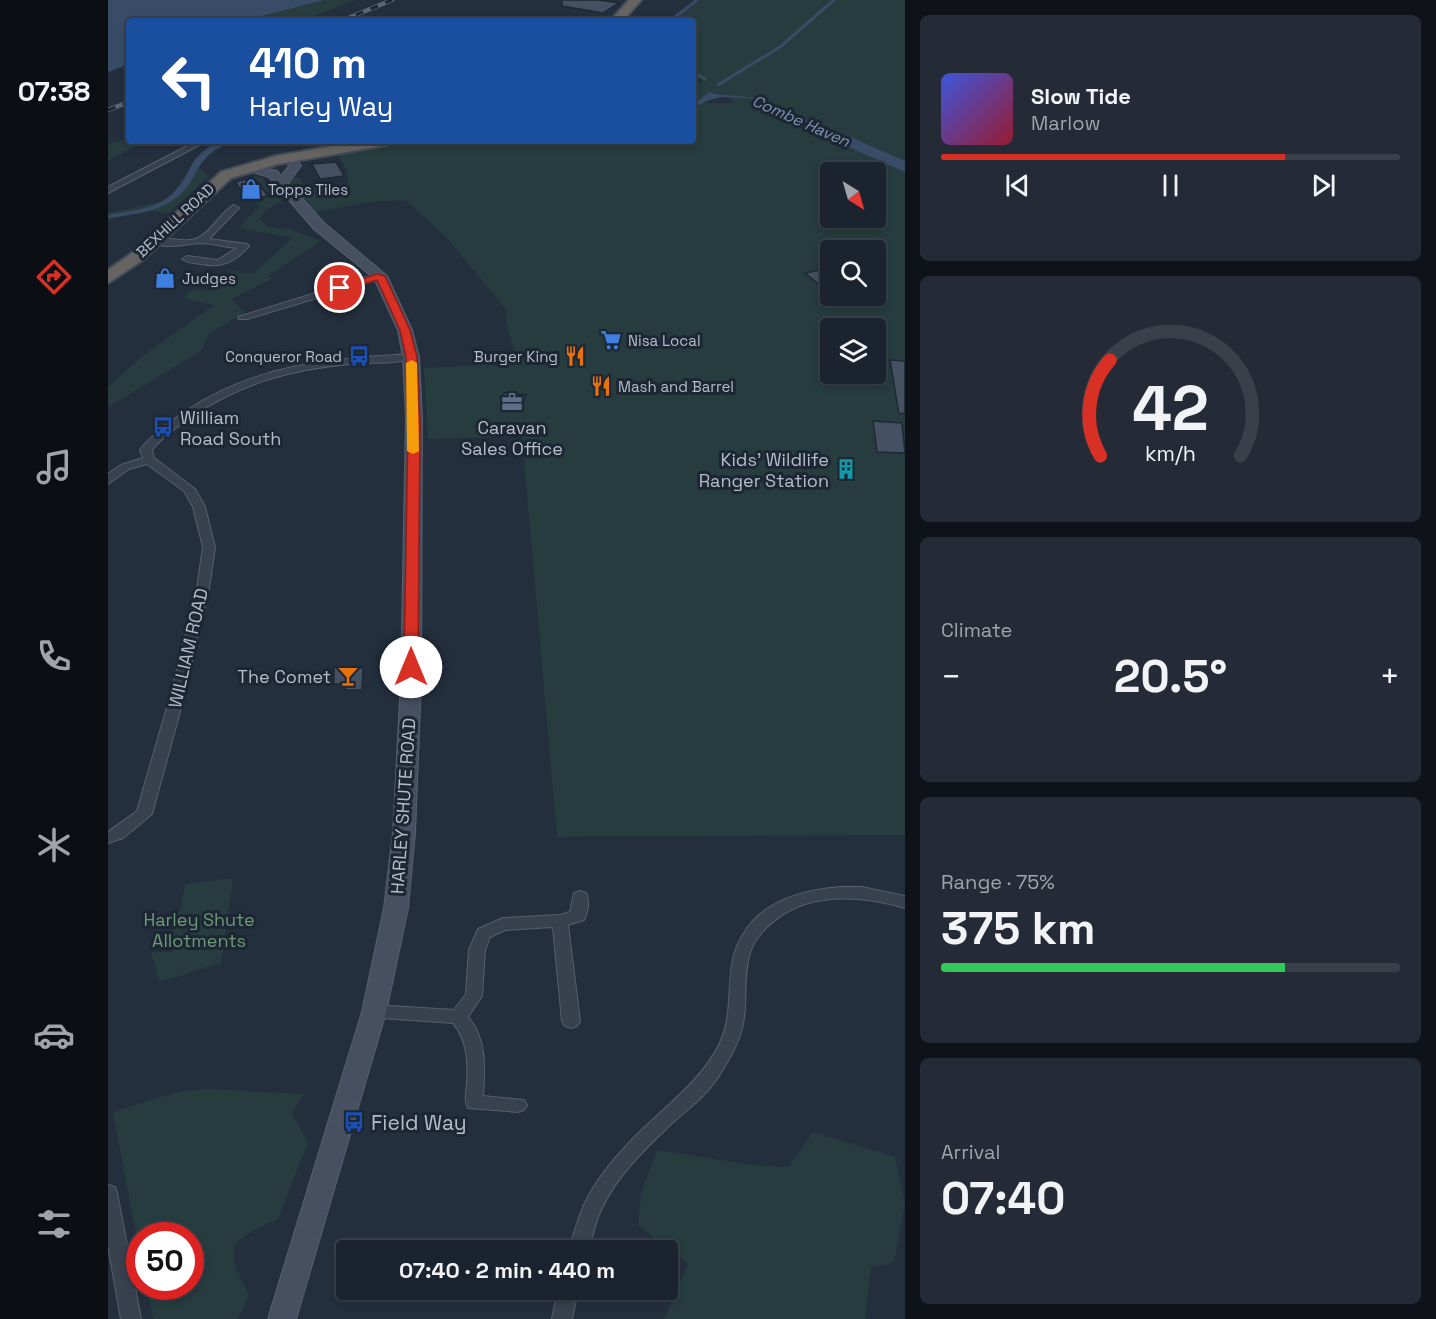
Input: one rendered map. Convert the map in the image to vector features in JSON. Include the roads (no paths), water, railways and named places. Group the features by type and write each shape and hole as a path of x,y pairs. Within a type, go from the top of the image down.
{"highway":[{"path":"619,18 635,0"},
{"name":"BEXHILL ROAD","path":"108,278 121,271 155,241 217,180 246,168 283,159 370,144"}],"main road":[{"name":"HARLEY SHUTE ROAD","path":"282,1319 374,1012 396,908 404,833 411,681 414,425 411,357 405,330 380,276 319,226 285,178 283,159"},
{"name":"HARLEY SHUTE ROAD","path":"246,168 269,172 285,178"}],"street":[{"path":"108,190 197,144"},
{"path":"204,241 234,208"},
{"path":"155,241 191,244 204,241 244,246 230,261 222,263 186,259"},
{"path":"243,317 380,276"},
{"path":"108,480 125,467 149,460 146,450 152,441 201,404 237,384 308,364 411,357"},
{"name":"WILLIAM ROAD","path":"108,838 118,834 144,814 177,697 203,588 209,547 199,507 189,489 149,460"},
{"path":"582,1240 594,1203 618,1169 659,1124 703,1084 721,1059 734,1027 737,976 746,943 766,918 799,899 838,892 885,896 905,902"},
{"path":"458,1017 474,996 477,950 484,933 503,924 560,921 578,916 580,897"},
{"path":"560,921 571,1021"},
{"path":"374,1012 458,1017 474,1037 477,1068 474,1102 518,1105"},
{"path":"108,1193 131,1319"},
{"path":"562,1319 566,1300"}],"water":[{"path":"108,0 324,0 262,16 262,18 126,18 126,65 108,72"},
{"path":"710,92 763,100 877,153 749,98 721,97 696,106 696,102"},
{"path":"215,144 227,144 204,160 184,190 169,203 144,212 108,218 108,215 141,209 165,200 179,187 195,160"}],"waterway":[{"path":"674,18 697,0"},
{"path":"718,85 780,47 834,0"},
{"path":"696,74 705,79"},
{"name":"Combe Haven","path":"844,139 905,167"}],"railway":[{"path":"348,18 392,0"},
{"path":"108,110 126,103"}],"place":[{"name":"Topps Tiles","path":"251,189"},
{"name":"Judges","path":"165,278"},
{"name":"Nisa Local","path":"611,340"},
{"name":"Conqueror Road","path":"359,356"},
{"name":"Burger King","path":"575,356"},
{"name":"Mash and Barrel","path":"601,386"},
{"name":"Caravan Sales Office","path":"512,402"},
{"name":"William Road South","path":"163,427"},
{"name":"Kids' Wildlife Ranger Station","path":"846,469"},
{"name":"The Comet","path":"348,676"},
{"name":"Field Way","path":"354,1122"}],"park label":[{"name":"Harley Shute Allotments","path":"199,929"}]}
